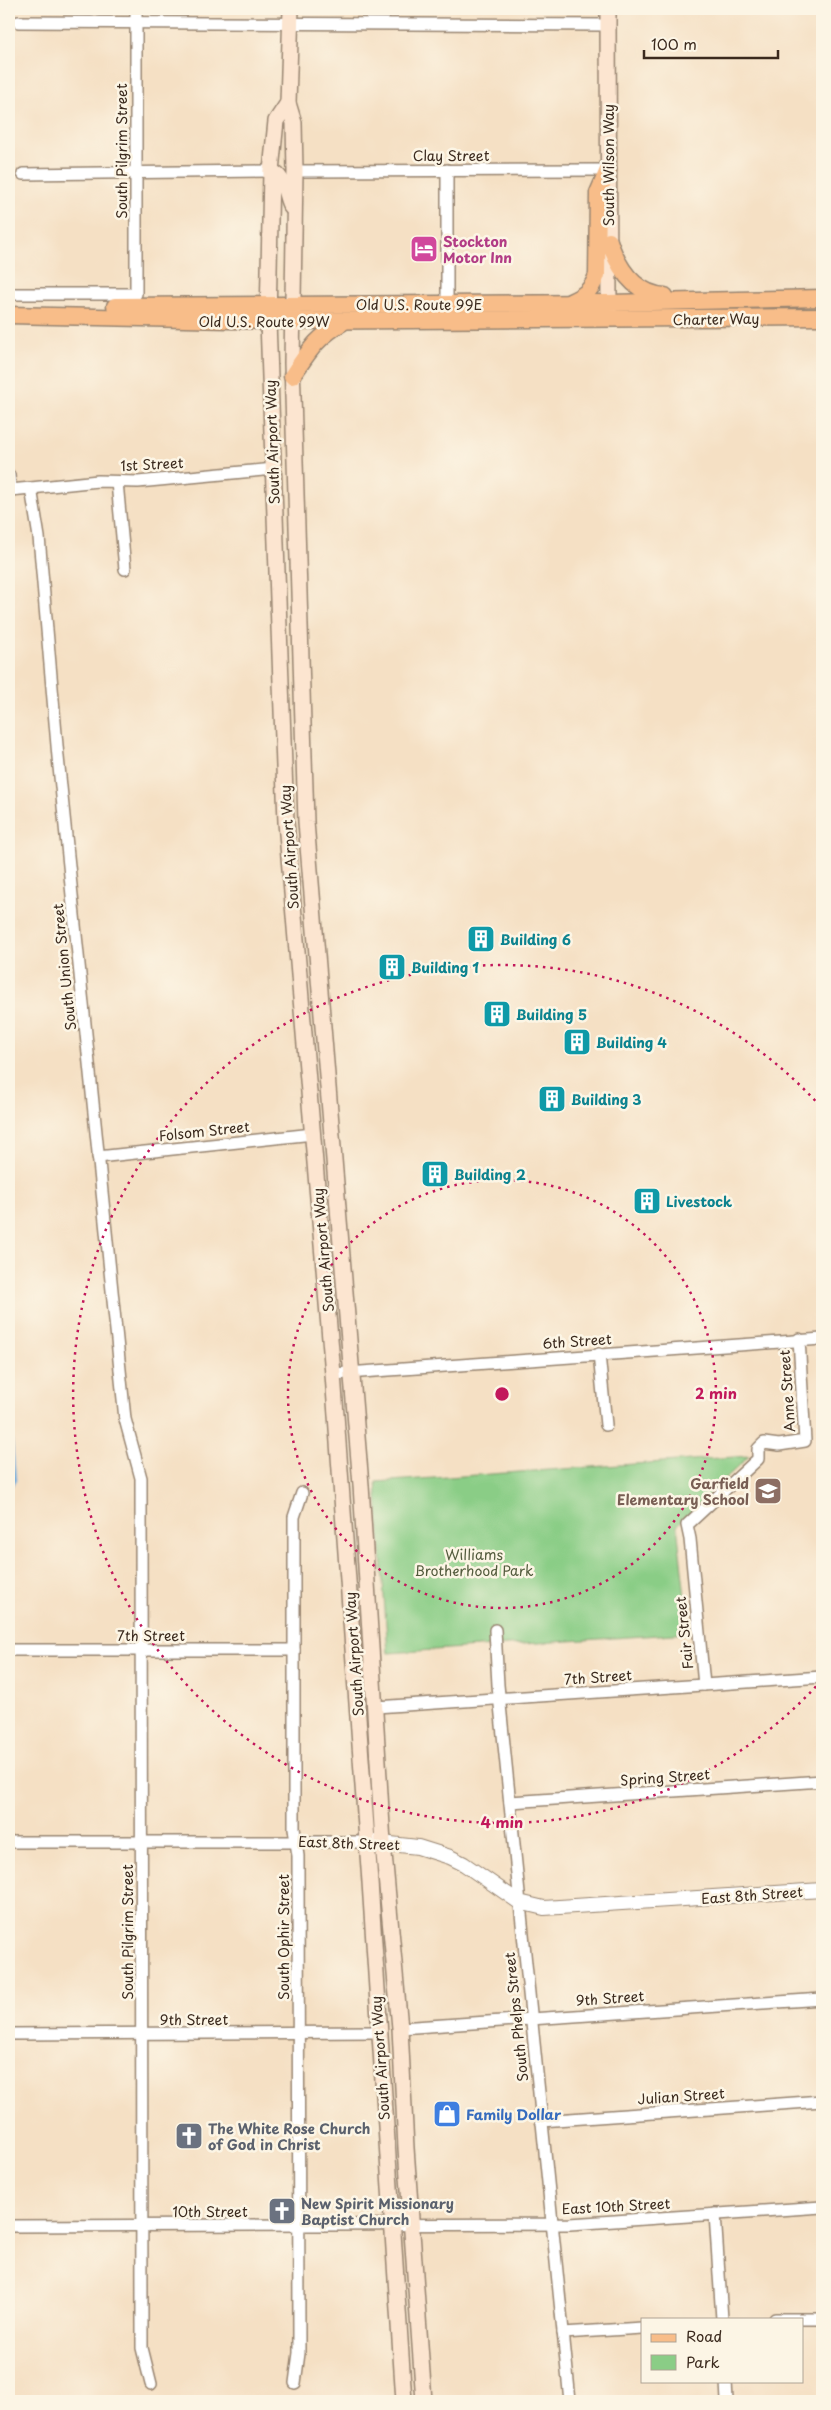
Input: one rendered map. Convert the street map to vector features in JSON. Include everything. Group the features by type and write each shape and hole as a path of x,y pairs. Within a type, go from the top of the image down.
{"main road":[{"name":"South Wilson Way","path":"608,9 609,320"},
{"name":"South Airport Way","path":"291,16 288,103 294,123 295,171 292,376 306,822 352,1372 376,1707 383,1843 400,2028 424,2401"},
{"name":"South Airport Way","path":"288,103 276,121 275,127 271,172 268,321 286,822 333,1374 367,1842 378,2032 404,2401"},
{"path":"275,127 282,136 288,166 295,171"},
{"path":"568,304 586,294 595,282 598,266 598,193 608,170"},
{"path":"271,172 278,174 283,182 287,200 294,212"},
{"path":"609,242 626,275 639,287 657,295 822,292"},
{"name":"Old U.S. Route 99E","path":"10,305 568,304 822,298"},
{"name":"Old U.S. Route 99W","path":"10,305 268,321 609,320"},
{"name":"Charter Way","path":"609,320 822,318"},
{"path":"292,376 312,347 326,331 344,321"},
{"path":"274,470 282,466 294,452"}],"street":[{"name":"South Pilgrim Street","path":"10,305 136,294 136,9"},
{"path":"18,22 136,23 291,16 608,25"},
{"path":"447,170 447,321"},
{"name":"Clay Street","path":"295,171 608,170"},
{"path":"23,174 271,172"},
{"name":"1st Street","path":"31,488 138,482 274,470"},
{"path":"9,475 10,490 31,488"},
{"path":"117,482 125,569"},
{"name":"South Union Street","path":"31,488 39,537 58,757 125,1419 141,1478"},
{"name":"Folsom Street","path":"98,1157 313,1134"},
{"name":"6th Street","path":"333,1374 822,1339"},
{"name":"Anne Street","path":"799,1340 805,1440"},
{"path":"599,1354 606,1425"},
{"name":"Fair Street","path":"704,1685 690,1539 686,1524 758,1459 758,1449 764,1443 779,1445 805,1440"},
{"name":"South Pilgrim Street","path":"141,1478 142,2348 151,2384"},
{"name":"South Ophir Street","path":"295,2383 299,2353 299,2034 298,1856 294,1828 294,1517 302,1493"},
{"name":"South Phelps Street","path":"495,1630 531,2019 570,2401"},
{"name":"7th Street","path":"9,1650 294,1650"},
{"name":"7th Street","path":"376,1707 822,1677"},
{"name":"Spring Street","path":"510,1802 822,1781"},
{"name":"East 8th Street","path":"9,1842 296,1841 367,1842 418,1847 450,1857 520,1902 554,1908 822,1890"},
{"name":"9th Street","path":"400,2028 822,1999"},
{"name":"9th Street","path":"9,2034 299,2034 378,2032"},
{"name":"Julian Street","path":"541,2121 822,2101"},
{"name":"East 10th Street","path":"412,2224 551,2224 822,2207"},
{"path":"715,2214 722,2318"},
{"name":"10th Street","path":"9,2226 412,2224"},
{"path":"804,2319 822,2319"},
{"path":"563,2333 641,2328"},
{"path":"726,2382 727,2401"}],"green space":[{"name":"Williams Brotherhood Park","path":"749,1456 677,1525 689,1633 388,1653 376,1482"}],"waterway":[{"path":"9,1410 15,1480 9,1489"}],"place":[{"name":"Stockton Motor Inn","path":"424,249"},
{"name":"Building 6","path":"481,939"},
{"name":"Building 1","path":"392,967"},
{"name":"Building 5","path":"497,1014"},
{"name":"Building 4","path":"577,1042"},
{"name":"Building 3","path":"552,1099"},
{"name":"Building 2","path":"435,1174"},
{"name":"Livestock","path":"647,1201"},
{"name":"Garfield Elementary School","path":"768,1491"},
{"name":"Family Dollar","path":"447,2114"},
{"name":"The White Rose Church of God in Christ","path":"189,2136"},
{"name":"New Spirit Missionary Baptist Church","path":"282,2211"}]}
